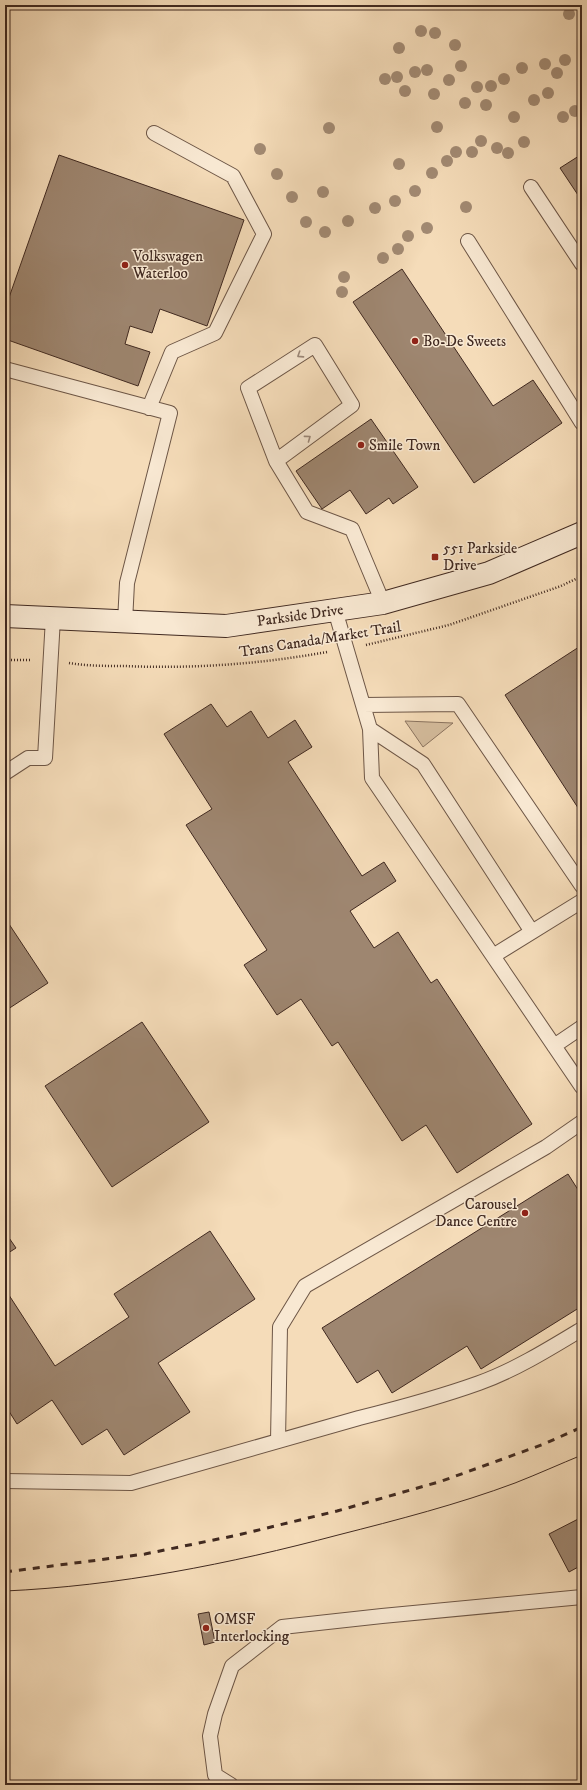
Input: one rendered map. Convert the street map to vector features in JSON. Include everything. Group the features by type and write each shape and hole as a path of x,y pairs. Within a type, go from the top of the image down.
{"street":[{"name":"Parkside Drive","path":"5,616 226,626 383,603 489,573 582,533"}],"lane":[{"path":"149,408 172,352 215,333 264,234 233,176 154,134"},
{"path":"531,187 582,264"},
{"path":"468,241 582,423"},
{"path":"276,461 352,405 315,345 248,388 276,461 307,512 352,529 383,603"},
{"path":"5,369 170,413 127,583 125,622"},
{"path":"335,610 370,730 372,778 582,1086"},
{"path":"5,773 28,758 45,758 53,618"},
{"path":"362,705 458,704 582,886"},
{"path":"370,730 423,764 532,932"},
{"path":"493,956 582,901"},
{"path":"554,1046 582,1027"},
{"path":"278,1441 280,1327 305,1286 546,1147 582,1122"},
{"path":"5,1481 131,1483 393,1410 480,1382 536,1357 582,1329"},
{"path":"230,1785 215,1774 210,1736 214,1714 232,1666 282,1628 382,1616 582,1597"}],"path":[{"name":"Trans Canada/Market Trail","path":"5,660 51,660 82,665 144,667 202,667 264,662 372,644 449,625 560,586 582,576"}],"shaded area":[{"path":"405,721 453,723 423,747"}],"building":[{"path":"582,154 582,201 560,168"},
{"name":"Volkswagen Waterloo","path":"59,155 244,220 207,326 160,309 152,333 130,326 125,344 150,352 138,386 5,339 5,309"},
{"name":"Bo-De Sweets","path":"402,269 493,406 533,380 562,423 474,483 353,302"},
{"name":"Smile Town","path":"371,419 418,487 393,504 389,498 366,514 350,490 322,509 296,471"},
{"path":"582,645 582,814 505,695"},
{"path":"211,704 227,727 251,711 268,738 295,720 312,747 288,762 362,876 384,862 396,881 350,911 374,948 398,932 431,983 437,979 532,1124 457,1173 426,1125 402,1141 338,1042 332,1046 301,999 277,1015 244,965 267,950 186,825 212,809 164,734"},
{"path":"5,918 48,983 5,1011"},
{"path":"142,1022 209,1122 112,1187 45,1086"},
{"path":"568,1174 582,1196 582,1306 481,1369 467,1346 392,1393 378,1370 357,1383 322,1328"},
{"path":"210,1231 255,1299 158,1363 190,1412 124,1455 107,1429 82,1445 52,1400 17,1424 5,1405 5,1289 55,1366 129,1317 114,1294"},
{"path":"5,1232 16,1248 5,1255"},
{"path":"582,1517 582,1565 569,1572 549,1534"},
{"name":"OMSF Interlocking","path":"209,1612 215,1642 204,1645 198,1614"}],"tram line":[{"path":"5,1591 131,1579 215,1564 297,1546 383,1524 494,1491 582,1455"}],"railway":[{"path":"5,1572 145,1554 238,1535 337,1511 442,1481 544,1444 582,1427"}],"place":[{"name":"Volkswagen Waterloo","path":"125,265"},
{"name":"Bo-De Sweets","path":"415,341"},
{"name":"Smile Town","path":"361,445"},
{"name":"551 Parkside Drive","path":"435,557"},
{"name":"Carousel Dance Centre","path":"525,1213"},
{"name":"OMSF Interlocking","path":"206,1628"}]}
